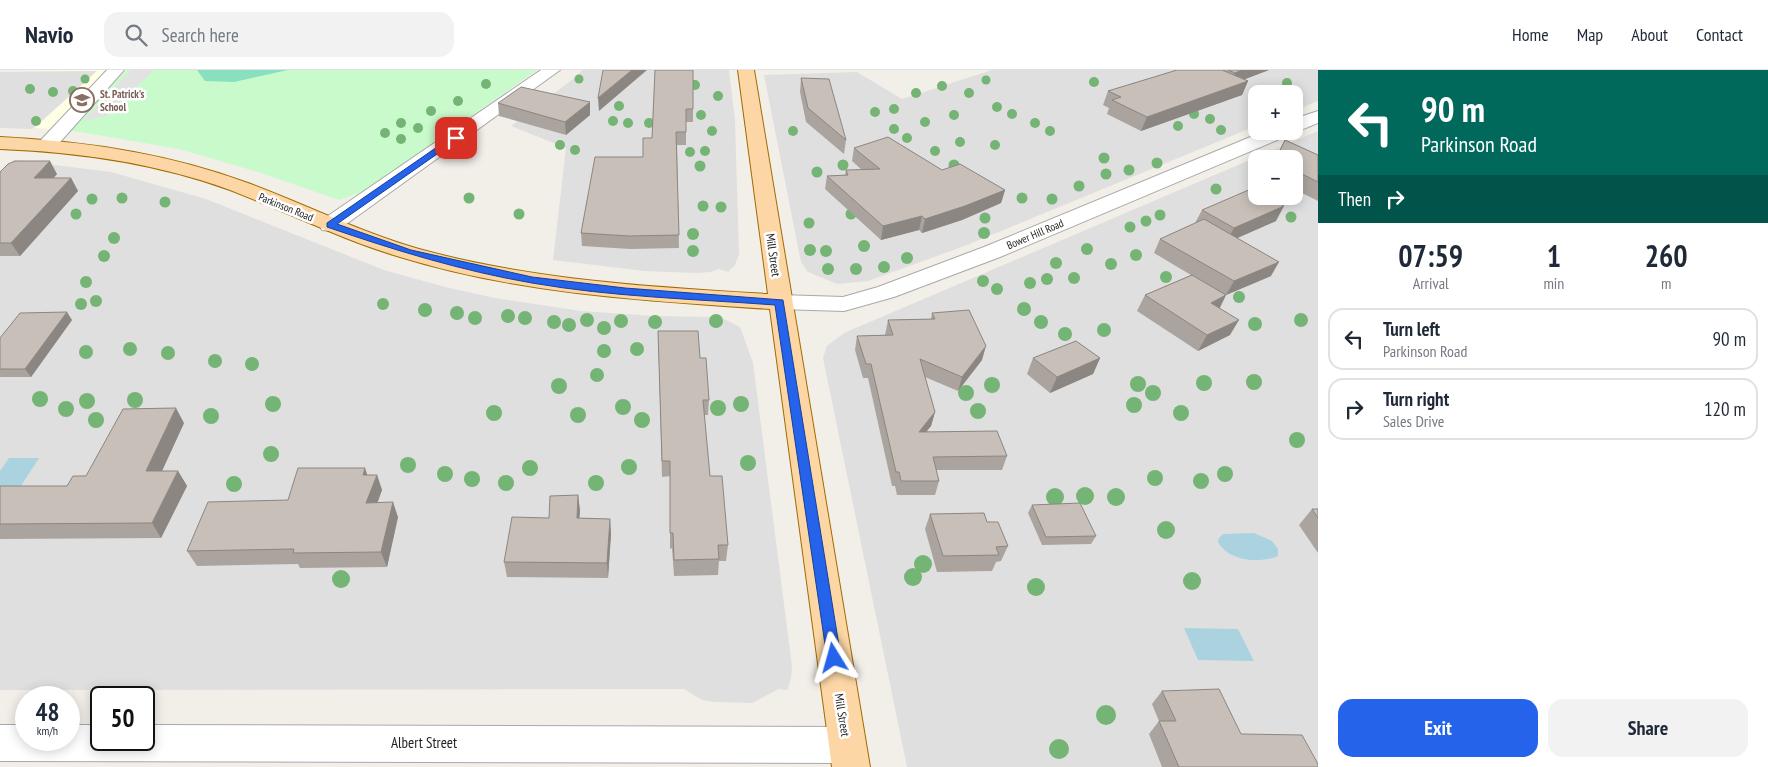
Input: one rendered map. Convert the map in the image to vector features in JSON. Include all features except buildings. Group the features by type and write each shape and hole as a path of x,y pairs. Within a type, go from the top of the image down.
{"main road":[{"name":"Mill Street","path":"746,70 849,756"},
{"name":"Parkinson Road","path":"0,143 47,145 114,153 173,166 237,186 330,225 408,252 532,280 641,292 780,302"}],"street":[{"path":"47,145 116,70"},
{"path":"330,225 552,70"},
{"path":"1303,122 1318,116"},
{"name":"Bower Hill Road","path":"780,302 836,304 860,301 878,295 992,252 1260,140"},
{"name":"Albert Street","path":"0,743 849,756"}],"shaded area":[{"name":"St. Patrick's School","path":"0,70 126,70 68,130 35,128 97,71"},
{"path":"131,70 154,70 106,116 83,121"},
{"path":"582,70 729,70 735,120 739,254 735,265 728,272 719,269 711,272 697,273 644,271 553,260 566,148 511,126 577,76"},
{"path":"992,70 1318,70 1318,101 1303,107 1303,85 1248,85 1248,129 967,245 868,281 837,284 808,272 801,262 764,75 857,72 902,99"},
{"path":"98,71 32,129 0,128 0,72"},
{"path":"1318,131 1318,767 907,767 823,358 827,346 844,333 1248,161 1248,205 1303,205 1303,150 1273,150 1297,140 1303,140 1303,137"},
{"path":"14,160 111,172 206,199 384,270 445,287 495,298 581,311 655,316 711,317 724,319 740,327 753,363 792,666 791,679 787,690 779,689 752,703 702,700 684,689 155,690 155,686 90,686 90,690 80,690 80,686 15,686 15,690 0,690 0,172"}],"green space":[{"path":"126,70 537,70 365,191 339,200 261,173 179,149 68,130"},
{"path":"197,70 288,70 234,82 205,81"}],"water":[{"path":"9,458 39,458 17,492 0,492 0,471"},
{"path":"1254,533 1272,541 1278,549 1278,556 1262,560 1236,557 1218,542 1223,534"},
{"path":"1184,628 1238,629 1254,661 1198,660"}],"place":[{"name":"St. Patrick's School","path":"82,100"}],"route":[{"path":"456,138 330,225 408,252 532,280 625,291 780,302 834,658"}]}
